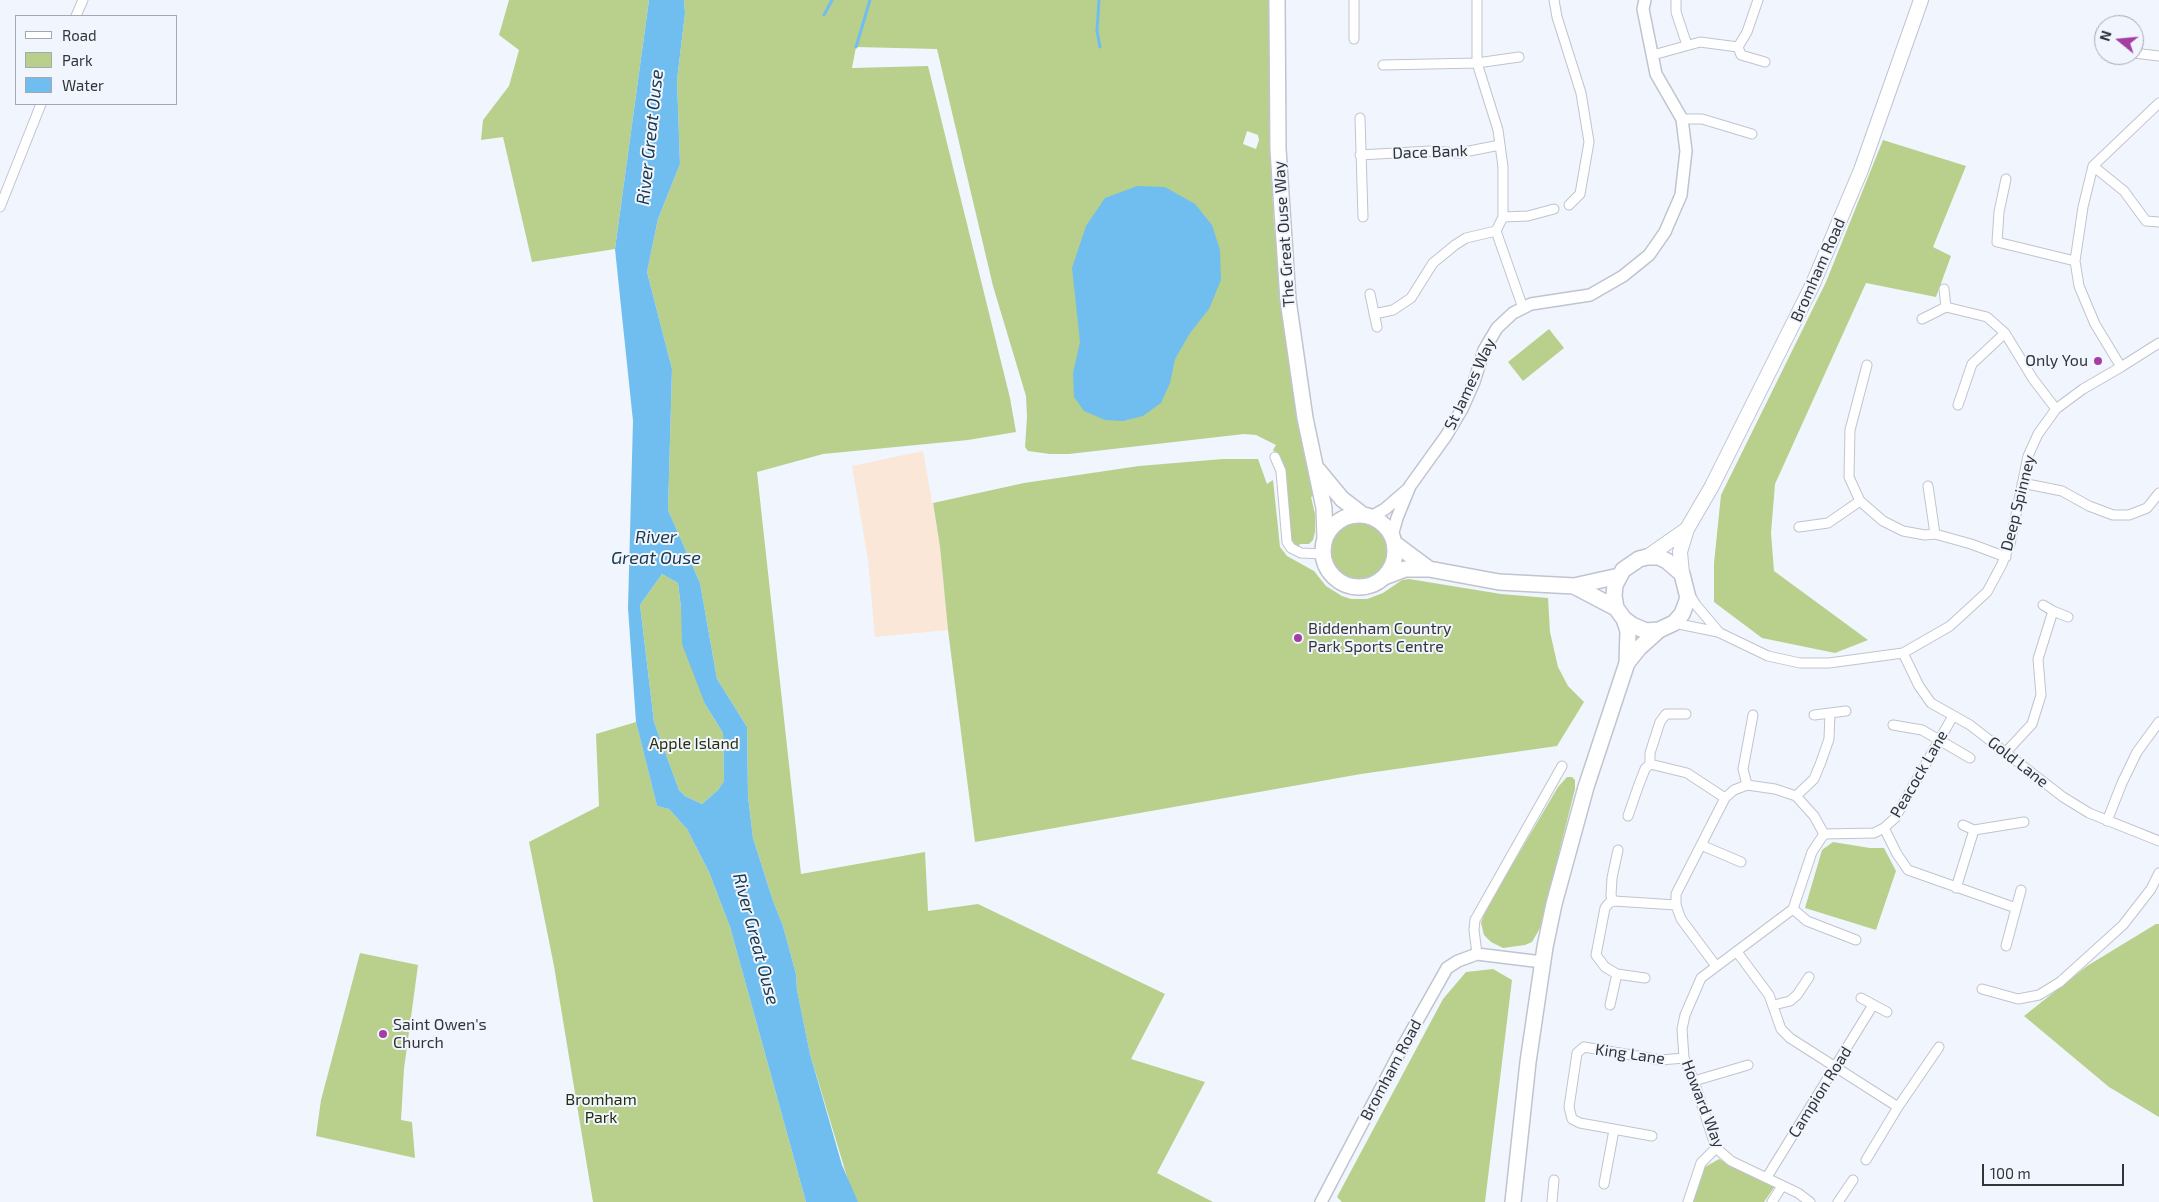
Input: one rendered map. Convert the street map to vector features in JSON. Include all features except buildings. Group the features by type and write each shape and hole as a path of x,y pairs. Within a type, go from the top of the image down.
{"highway":[{"name":"The Great Ouse Way","path":"1277,0 1278,149 1282,225 1297,371 1324,508 1326,539"},
{"name":"The Great Ouse Way","path":"1316,466 1342,499 1367,516"},
{"path":"1430,569 1393,539 1383,524 1367,516 1347,517 1334,526 1326,539 1323,554 1328,570 1333,576 1347,585 1362,587 1378,582 1384,577 1405,569 1430,569 1499,582 1574,586 1619,576"},
{"path":"1384,577 1395,558 1393,539"},
{"path":"1513,1202 1528,1062 1542,962 1554,904 1570,843 1627,663 1629,636 1614,596 1615,585 1619,576 1630,564 1648,557 1659,557 1667,561 1682,574 1687,589 1686,606 1674,623 1659,630 1639,648 1627,663"},
{"path":"1574,586 1620,614 1632,625 1646,631 1659,630"}],"main road":[{"name":"Bromham Road","path":"1682,574 1680,552 1687,529 1712,486 1812,286 1861,170 1921,0"},
{"name":"Bromham Road","path":"1648,557 1687,529"}],"street":[{"path":"76,15 83,0"},
{"path":"1354,0 1354,39"},
{"path":"1478,0 1477,64 1498,130 1503,167 1502,216 1496,230 1523,308"},
{"path":"1554,0 1557,17 1581,93 1589,142 1580,194 1569,204"},
{"name":"St James Way","path":"1410,486 1462,410 1474,382 1484,350 1497,328 1512,313 1532,304 1590,295 1623,276 1649,255 1665,232 1681,196 1686,151 1682,118 1656,74 1643,9 1645,0"},
{"path":"1676,0 1676,12 1687,45"},
{"path":"1738,48 1747,32 1758,0"},
{"path":"1653,55 1700,42 1738,48"},
{"path":"1738,48 1741,55 1766,62"},
{"path":"2144,54 2159,56"},
{"path":"1383,65 1477,64 1519,57"},
{"path":"2121,367 2095,324 2079,286 2075,261 2083,207 2093,166 2159,103"},
{"path":"0,207 41,105"},
{"path":"1360,118 1363,217"},
{"path":"1682,118 1702,119 1752,134"},
{"name":"Dace Bank","path":"1360,155 1430,151 1459,152 1500,145"},
{"path":"2093,166 2124,191 2146,221 2159,222"},
{"path":"2006,179 1998,212 1997,242 2075,261"},
{"path":"1502,216 1528,216 1554,209"},
{"path":"1374,314 1393,310 1411,298 1433,263 1455,245 1466,238 1496,230"},
{"path":"1944,289 1946,307"},
{"path":"1370,294 1377,327"},
{"path":"1922,319 1946,307 1987,317 2004,333 2032,379 2056,409"},
{"path":"1958,405 1972,364 2004,333"},
{"name":"Deep Spinney","path":"1674,623 1718,632 1768,656 1800,663 1829,663 1903,653 1931,638 1969,610 1987,592 2006,557 2028,456 2034,442 2056,409 2083,389 2159,343"},
{"path":"1867,364 1850,430 1849,477 1860,501 1883,521 1903,531 1925,535 1935,534 1971,544 2006,557"},
{"path":"1275,457 1282,471 1287,542 1291,548 1301,553 1323,554"},
{"path":"2022,483 2062,491 2089,506 2113,515 2128,515 2147,508 2159,494"},
{"path":"1367,516 1386,510 1410,486"},
{"path":"1393,539 1396,518 1410,486"},
{"path":"1928,486 1935,534"},
{"path":"1799,528 1828,523 1860,501"},
{"name":"Deep Spinney","path":"1687,589 1696,605 1718,632"},
{"path":"2043,605 2068,617"},
{"path":"2006,752 2032,724 2042,696 2038,659 2053,611"},
{"name":"Gold Lane","path":"1903,653 1924,695 1931,703 1970,725 2063,797 2089,813 2159,841"},
{"path":"1814,715 1846,711"},
{"path":"1796,796 1814,779 1821,762 1829,739 1830,713"},
{"path":"1628,816 1645,769 1650,764 1650,753 1660,722 1666,714 1686,714"},
{"path":"1747,784 1743,769 1753,715"},
{"name":"Peacock Lane","path":"1824,834 1835,832 1874,833 1884,828 1895,818 1953,716"},
{"path":"2107,821 2122,783 2138,752 2159,722"},
{"path":"1893,725 1922,730 1970,758"},
{"path":"1650,764 1687,774 1724,798"},
{"path":"1542,962 1477,954 1474,930 1475,920 1562,766"},
{"path":"1747,784 1775,789 1796,796 1814,816 1824,834 1812,852 1793,909 1716,966 1681,919 1676,904 1676,894 1724,798 1734,790 1747,784"},
{"path":"1963,826 1974,830 2024,822"},
{"path":"1884,828 1896,854 1908,870 2016,908"},
{"path":"1956,888 1974,830"},
{"path":"1702,845 1741,862"},
{"path":"1614,901 1611,896 1612,878 1618,850"},
{"path":"1982,989 2018,999 2039,995 2060,982 2123,925 2151,890 2159,873"},
{"path":"2006,946 2021,890"},
{"path":"1645,978 1617,974 1605,966 1596,956 1605,908 1614,901 1676,904"},
{"path":"1793,909 1807,921 1856,940"},
{"path":"1737,952 1769,995 1781,1029 1790,1038 1898,1107"},
{"name":"Bromham Road","path":"1321,1202 1438,982 1447,968 1477,954"},
{"name":"Howard Way","path":"1716,966 1701,978 1689,1002 1682,1029 1684,1058 1694,1081 1716,1148 1731,1161 1798,1193 1810,1202"},
{"path":"1610,1005 1617,974"},
{"path":"1774,1005 1790,1001 1797,995 1809,977"},
{"path":"1861,998 1887,1012"},
{"name":"Campion Road","path":"1767,1177 1836,1068 1873,1005"},
{"name":"King Lane","path":"1652,1136 1580,1123 1572,1119 1569,1107 1577,1053 1584,1047 1662,1060 1684,1058"},
{"path":"1866,1160 1898,1107 1939,1047"},
{"path":"1694,1081 1748,1065"},
{"path":"1604,1184 1614,1130"},
{"path":"1688,1202 1701,1163 1716,1148"},
{"path":"1552,1202 1554,1180"},
{"path":"1838,1202 1853,1180"},
{"path":"1772,1202 1782,1186"}],"shaded area":[{"path":"923,451 940,547 948,630 875,637 868,560 852,466"}],"green space":[{"path":"509,0 649,0 615,249 532,262 503,137 481,140 483,120 509,86 519,50 499,35"},
{"path":"684,0 1270,0 1270,149 1274,225 1290,372 1303,448 1316,495 1311,497 1315,514 1315,532 1313,540 1309,544 1300,544 1298,548 1290,539 1285,468 1273,450 1276,445 1256,435 1244,434 1069,454 1028,451 1025,447 1026,396 993,286 937,49 856,47 852,68 928,66 1010,398 1016,432 968,440 823,454 757,472 801,874 925,852 928,911 978,904 1165,994 1131,1059 1205,1082 1157,1173 1213,1202 858,1202 851,1190 810,1054 797,990 796,974 783,926 753,838 748,796 747,727 717,679 700,583 668,510 672,369 647,272 658,219 680,164 677,80 685,13","holes":["1247,131 1258,135 1259,140 1256,149 1243,144"]},
{"path":"1883,140 1966,166 1933,247 1951,256 1936,297 1866,283 1775,484 1771,533 1774,571 1868,640 1835,653 1762,638 1714,602 1714,563 1721,495 1826,282"},
{"path":"1549,329 1564,348 1523,381 1508,362"},
{"name":"Biddenham Country Park Sports Centre","path":"1223,459 1258,459 1267,484 1273,480 1280,547 1287,556 1314,571 1326,586 1342,596 1351,599 1367,599 1383,593 1402,580 1409,579 1501,594 1548,598 1550,632 1558,667 1568,686 1584,702 1557,746 1361,774 975,842 948,630 940,547 933,503 1024,483 1139,466"},
{"path":"1359,522 1370,524 1383,535 1388,551 1386,562 1375,575 1359,580 1348,578 1335,567 1330,551 1332,540 1343,527"},
{"name":"Apple Island","path":"662,574 678,583 681,608 705,704 723,733 724,781 718,790 702,804 685,796 679,790 654,722 640,605"},
{"name":"Bromham Park","path":"636,722 657,806 669,809 687,829 709,872 730,927 806,1202 593,1202 554,966 529,842 599,806 596,734"},
{"path":"1567,777 1572,777 1575,780 1575,789 1540,928 1532,942 1525,945 1503,948 1491,942 1484,935 1481,923 1485,911 1558,787"},
{"path":"1833,842 1870,848 1884,848 1896,871 1876,930 1805,908 1822,850"},
{"path":"2156,924 2159,924 2159,1117 2109,1087 2024,1016 2087,966"},
{"path":"360,953 418,965 404,1069 401,1120 412,1122 415,1158 316,1136 321,1100"},
{"path":"1493,969 1512,980 1485,1202 1342,1202 1337,1197 1443,999 1466,972"},
{"path":"1719,1159 1775,1186 1764,1202 1693,1202 1705,1167"}],"water":[{"name":"River Great Ouse","path":"649,0 684,0 685,13 677,80 680,164 658,219 647,272 672,369 668,510 700,583 717,679 747,727 748,796 753,838 783,926 796,974 797,990 810,1054 842,1165 858,1202 806,1202 730,927 709,872 687,829 669,809 657,806 636,722 628,608 633,421 615,249","holes":["662,574 678,583 682,644 705,704 723,733 724,781 718,790 702,804 685,796 679,790 654,722 640,605"]},
{"path":"1137,186 1165,187 1195,204 1212,225 1220,250 1221,280 1209,309 1190,333 1175,359 1170,383 1161,403 1143,416 1123,421 1105,420 1084,411 1074,397 1073,373 1080,342 1072,268 1086,226 1105,198"}],"waterway":[{"path":"824,15 832,0"},
{"path":"856,47 870,0"},
{"path":"1099,0 1097,31 1100,47"}],"place":[{"name":"Only You","path":"2098,361"},
{"name":"Biddenham Country Park Sports Centre","path":"1298,638"},
{"name":"Saint Owen's Church","path":"383,1034"}]}
